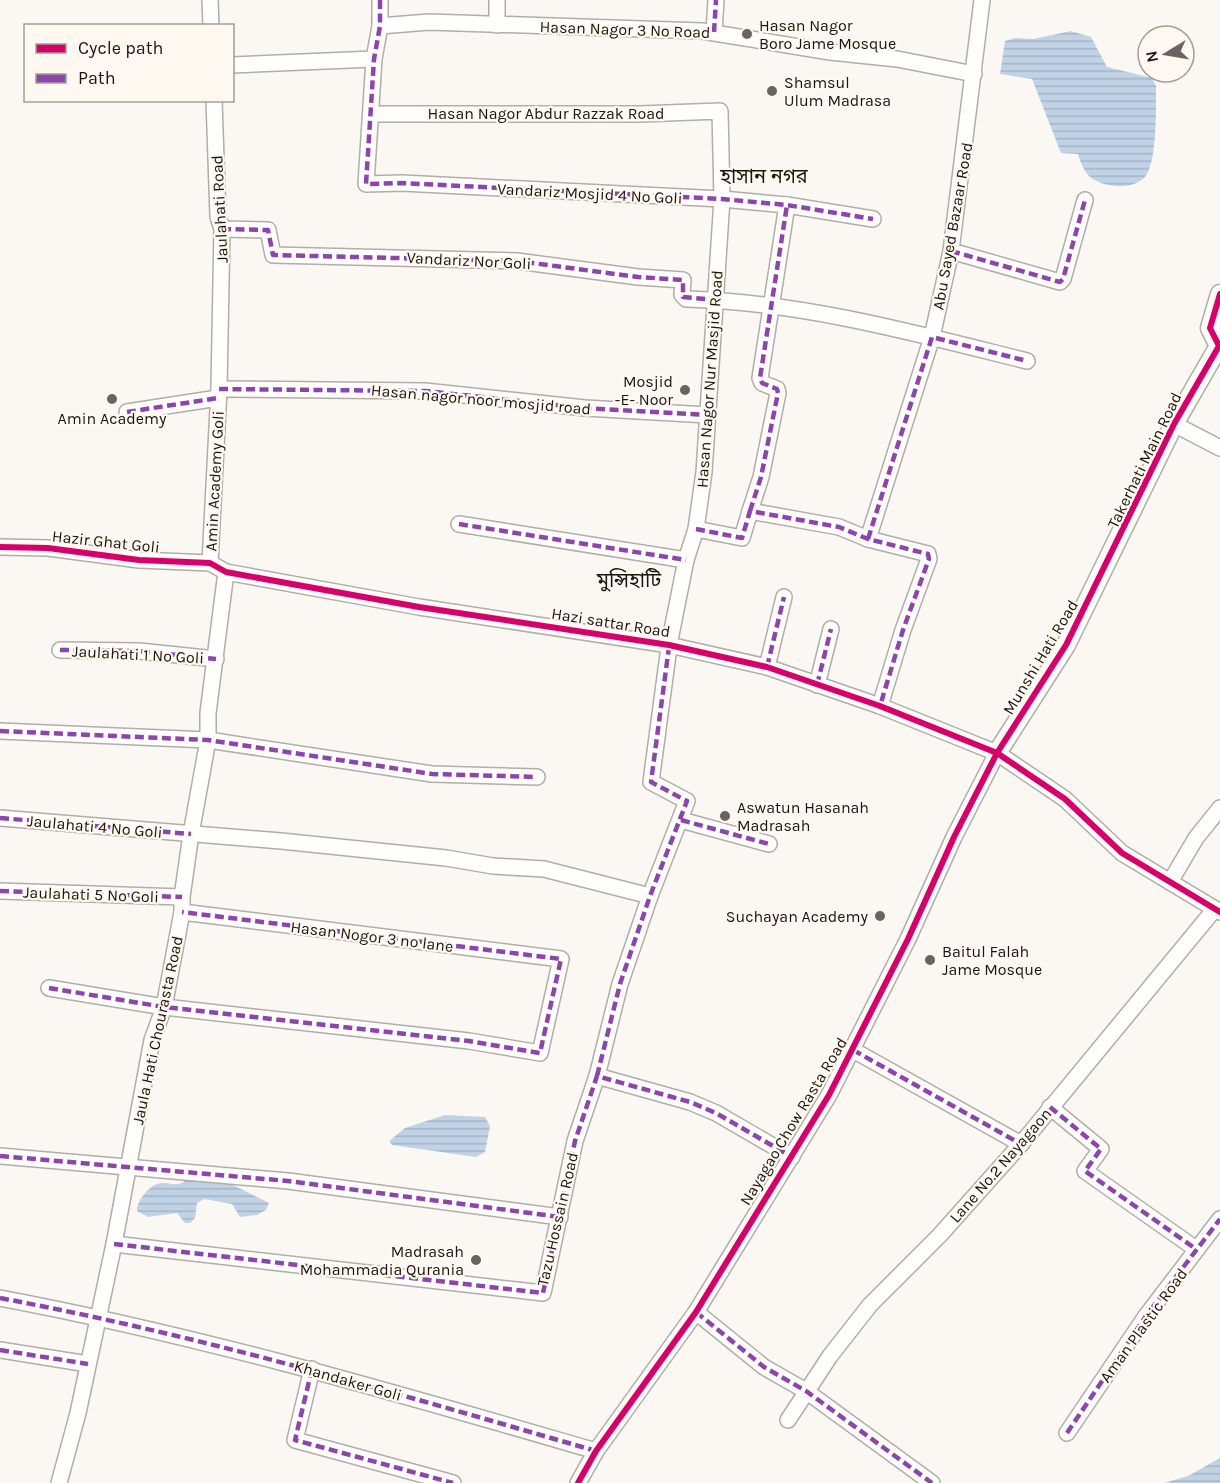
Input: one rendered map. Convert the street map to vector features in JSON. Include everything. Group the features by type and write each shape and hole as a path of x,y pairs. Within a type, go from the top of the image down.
{"street":[{"path":"210,0 211,24"},
{"name":"Vandariz Mosjid 4 No Goli","path":"380,0 380,26 374,59 366,184 373,186 422,184 722,199 787,205 873,219"},
{"path":"497,0 497,25"},
{"path":"714,32 716,0"},
{"name":"Abu Sayed Bazaar Road","path":"868,539 932,338 951,250 982,0"},
{"name":"Hasan Nagor 3 No Road","path":"380,26 429,22 661,28 714,32 830,52 897,59 974,74"},
{"path":"234,65 374,59"},
{"name":"Jaulahati Road","path":"214,102 218,217 222,229 218,393"},
{"name":"Hasan Nagor Abdur Razzak Road","path":"371,119 720,111"},
{"name":"Hasan Nagor Nur Masjid Road","path":"681,820 687,801 651,782 669,646 686,560 696,529 708,415 722,199 720,111"},
{"path":"951,250 1060,282 1064,279 1085,200"},
{"path":"696,529 742,538 761,477 778,393 777,389 760,381 787,205"},
{"name":"Vandariz Nor Goli","path":"222,229 268,230 273,255 517,261 638,277 683,280 683,297 715,300"},
{"name":"Takerhati Main Road","path":"1104,573 1174,424 1219,346 1210,328 1220,294"},
{"path":"715,300 771,305 932,338 1027,361"},
{"name":"Hasan nagor noor mosjid road","path":"218,393 425,391 585,408 708,415"},
{"name":"Amin Academy Goli","path":"127,412 218,393 210,563"},
{"path":"1174,424 1220,448"},
{"path":"750,511 839,527 868,539 928,554 929,559 903,630 880,706"},
{"path":"459,524 686,560"},
{"name":"Hazir Ghat Goli","path":"0,547 48,548 139,560 210,563"},
{"name":"Hazi sattar Road","path":"210,563 226,572 669,646 767,667 880,706 997,753 1065,799 1122,853 1217,911"},
{"name":"Jaula Hati Chourasta Road","path":"59,1483 114,1244 152,1040 164,1006 208,740 226,572"},
{"name":"Munshi Hati Road","path":"997,753 1066,645 1104,573"},
{"path":"767,667 784,597"},
{"path":"817,685 831,629"},
{"name":"Jaulahati 1 No Goli","path":"60,650 139,651 216,658"},
{"path":"0,731 208,740 292,750 432,774 537,777"},
{"name":"Nayagao Chow Rasta Road","path":"578,1483 596,1451 696,1312 754,1213 792,1157 853,1050 997,753"},
{"path":"1170,882 1196,838 1220,808"},
{"name":"Jaulahati 4 No Goli","path":"0,818 281,841 544,870 650,896"},
{"path":"681,820 769,844"},
{"name":"Tazu Hossain Road","path":"114,1244 543,1293 575,1141 597,1076 620,984 650,896 681,820"},
{"name":"Jaulahati 5 No Goli","path":"0,891 182,905"},
{"name":"Hasan Nogor 3 no lane","path":"164,1006 469,1041 540,1053 561,959 182,905"},
{"name":"Lane No.2 Nayagaon","path":"788,1420 830,1356 870,1305 940,1235 1021,1144 1217,911"},
{"path":"49,988 164,1006"},
{"path":"853,1050 1021,1144"},
{"path":"597,1076 690,1102 716,1113 792,1157"},
{"path":"1050,1107 1101,1149 1085,1171 1196,1249"},
{"path":"0,1156 288,1181 560,1217"},
{"name":"Aman Plastic Road","path":"1067,1433 1146,1316 1220,1219"},
{"name":"Khandaker Goli","path":"0,1298 97,1318 312,1369 596,1451"},
{"path":"696,1312 764,1367 806,1391 932,1483"},
{"path":"0,1350 88,1365"},
{"path":"312,1369 295,1440 453,1483"}],"water":[{"path":"1071,31 1091,37 1107,67 1136,74 1136,84 1155,84 1153,156 1147,174 1142,180 1127,186 1101,183 1088,175 1078,154 1061,153 1032,79 1000,74 1005,41 1015,38 1033,39"},
{"path":"445,1115 485,1117 490,1126 485,1152 476,1157 392,1145 389,1141 405,1128"},
{"path":"190,1177 223,1180 269,1203 266,1210 257,1215 240,1217 232,1204 204,1199 197,1203 195,1218 190,1223 185,1223 177,1213 148,1217 137,1211 141,1199 153,1186 162,1183 176,1184"},
{"path":"1220,1458 1220,1483 1164,1483 1188,1476"}],"marked path":[{"path":"380,0 380,26 374,59 366,184 402,183 722,199 787,205 873,219"},
{"path":"714,32 716,0"},
{"path":"951,251 1060,282 1063,279 1085,200"},
{"path":"750,511 761,477 778,393 777,389 762,383 760,378 787,205"},
{"path":"222,229 268,230 273,255 517,261 638,277 683,280 683,297 715,300"},
{"path":"868,539 932,337 1027,361"},
{"path":"219,389 425,391 585,408 708,415"},
{"path":"127,412 218,398"},
{"path":"696,529 742,538 750,511 839,527 868,539 928,554 929,559 903,630 880,706"},
{"path":"459,524 686,560"},
{"path":"767,667 784,597"},
{"path":"817,685 831,629"},
{"path":"597,1076 620,984 650,896 687,801 651,782 669,647"},
{"path":"60,650 139,651 216,659"},
{"path":"0,731 208,740 432,774 537,777"},
{"path":"0,818 191,834"},
{"path":"681,820 769,844"},
{"path":"0,891 182,897"},
{"path":"49,988 164,1007 469,1041 540,1053 561,959 182,912"},
{"path":"853,1050 1021,1144"},
{"path":"114,1244 543,1293 575,1141 597,1076 690,1102 716,1113 792,1157"},
{"path":"1050,1107 1101,1149 1085,1171 1196,1249"},
{"path":"0,1156 288,1181 560,1217"},
{"path":"1067,1433 1146,1316 1220,1219"},
{"path":"0,1298 226,1348 596,1451"},
{"path":"696,1312 764,1367 806,1391 932,1483"},
{"path":"0,1350 88,1364"},
{"path":"312,1369 295,1440 453,1483"}],"cycle path":[{"path":"578,1483 596,1451 696,1312 829,1095 908,939 954,837 997,753 1066,645 1174,424 1219,346 1210,328 1220,294"},
{"path":"0,547 48,548 139,560 210,563 226,572 419,607 669,645 767,667 880,706 997,753 1065,799 1122,853 1220,912"}],"place":[{"name":"Hasan Nagor Boro Jame Mosque","path":"747,34"},
{"name":"Shamsul Ulum Madrasa","path":"772,91"},
{"name":"Mosjid -E- Noor","path":"685,390"},
{"name":"Amin Academy","path":"112,399"},
{"name":"Aswatun Hasanah Madrasah","path":"725,816"},
{"name":"Suchayan Academy","path":"880,916"},
{"name":"Baitul Falah Jame Mosque","path":"930,960"},
{"name":"Madrasah Mohammadia Qurania","path":"476,1260"}],"district":[{"name":"হাসান নগর","path":"764,176"},
{"name":"মুন্সিহাটি","path":"629,580"}]}
